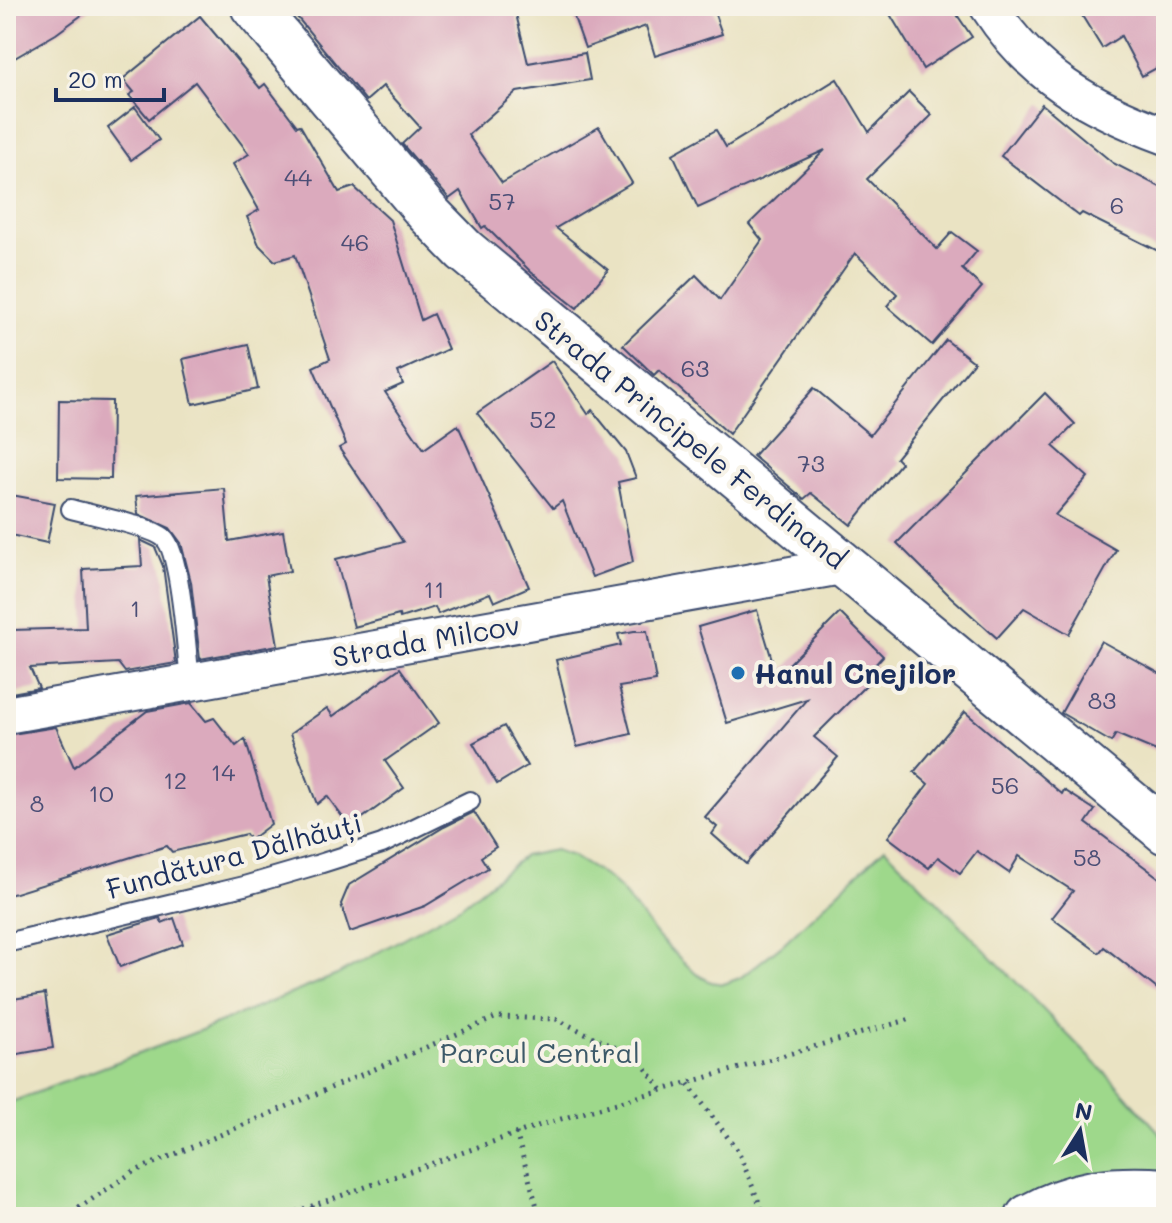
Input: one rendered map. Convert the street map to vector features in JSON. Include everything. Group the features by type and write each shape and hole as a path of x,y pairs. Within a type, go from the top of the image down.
{"street":[{"name":"Strada Principele Ferdinand","path":"253,6 428,213 464,250 1166,832"},
{"path":"988,6 1003,30 1065,88 1099,109 1166,136"},
{"name":"Strada Milcov","path":"6,715 847,565"},
{"path":"1028,1217 1056,1202 1091,1192 1129,1188 1166,1191"}],"lane":[{"path":"71,509 156,532 169,543 180,591 190,683"},
{"name":"Fundătura Dălhăuți","path":"6,943 244,886 316,865 382,844 470,801"}],"path":[{"path":"65,1217 133,1172 497,1017 556,1019 639,1059 662,1090"},
{"path":"281,1217 516,1133 911,1019"},
{"path":"688,1084 738,1151 765,1217"},
{"path":"516,1133 540,1217"},
{"path":"312,1206 315,1217"}],"green space":[{"name":"Parcul Central","path":"885,848 1117,1085 1166,1140 1166,1191 1028,1217 6,1217 6,1104 337,975 461,906 524,856 555,850 572,856 608,878 660,939 696,974 723,984 740,978 783,944"}],"building":[{"path":"26,6 94,6 56,34 6,63 6,18"},
{"path":"288,6 514,6 528,63 585,53 590,80 517,92 468,135 502,183 599,127 632,183 556,228 608,270 577,308 531,272 485,226 482,228 460,191 449,199 402,144 420,127 383,86 366,101"},
{"path":"570,6 712,6 722,34 655,56 646,26 585,48"},
{"path":"885,6 951,6 972,37 923,69"},
{"path":"1076,6 1166,6 1166,63 1142,76 1121,36 1102,48"},
{"path":"200,16 260,88 265,84 297,126 300,125 339,192 354,187 390,220 421,320 433,314 448,349 398,372 403,384 385,392 424,449 458,425 529,587 494,602 490,593 438,614 435,607 354,627 336,559 403,542 339,448 346,444 313,367 330,359 295,255 275,261 259,245 247,217 259,210 233,164 249,154 195,82 149,119 129,95 134,92 123,79"},
{"path":"837,79 869,132 909,92 932,115 867,179 937,249 952,232 977,251 962,269 982,287 932,345 887,306 897,294 855,253 729,434 659,370 654,375 623,345 696,275 720,300 762,240 749,224 825,150 698,208 673,154 716,130 726,147"},
{"path":"1042,104 1113,163 1166,190 1166,255 1082,213 1079,216 1001,156"},
{"path":"135,107 159,140 131,160 108,128"},
{"path":"946,340 974,362 896,458 901,463 851,525 811,493 804,499 753,456 814,388 870,435"},
{"path":"248,344 258,389 193,404 183,359"},
{"path":"552,361 588,414 592,410 626,452 636,478 618,482 633,562 592,577 562,501 553,508 477,413"},
{"path":"1045,393 1075,424 1053,446 1088,477 1055,515 1116,550 1069,634 1024,608 997,638 897,543"},
{"path":"59,400 112,401 111,479 58,478"},
{"path":"224,488 229,541 283,531 290,571 266,576 278,645 200,659 191,582 181,543 170,528 138,514 136,496"},
{"path":"6,494 55,503 47,543 6,534"},
{"path":"140,540 155,547 163,566 176,663 125,672 118,663 30,668 39,688 6,694 6,615 12,630 86,628 83,569 142,566"},
{"path":"757,610 777,676 840,613 883,656 874,666 880,671 814,737 838,757 746,864 712,834 717,827 705,817 807,699 727,723 698,627"},
{"path":"647,631 656,681 619,687 631,734 577,747 556,660 621,645 618,634"},
{"path":"1101,641 1166,677 1166,755 1116,734 1111,742 1061,713"},
{"path":"400,668 439,723 385,761 404,788 350,827 327,796 317,804 290,734 327,708 333,716"},
{"path":"191,703 206,721 214,718 236,746 245,739 271,824 250,840 246,834 172,852 167,846 6,896 6,735 56,727 74,767 147,711"},
{"path":"965,712 1062,794 1064,790 1095,810 1086,823 1166,883 1166,996 1104,947 1099,953 1052,918 1073,891 1019,856 1009,873 977,851 960,873 938,857 929,868 888,837 928,784 914,772"},
{"path":"504,726 527,766 497,784 473,743"},
{"path":"474,812 496,847 481,857 488,868 425,906 350,932 341,904 349,885"},
{"path":"160,918 162,923 174,918 183,944 120,967 107,934"},
{"path":"45,994 53,1048 6,1056 6,1000"}],"place":[{"name":"Hanul Cnejilor","path":"738,673"}]}
